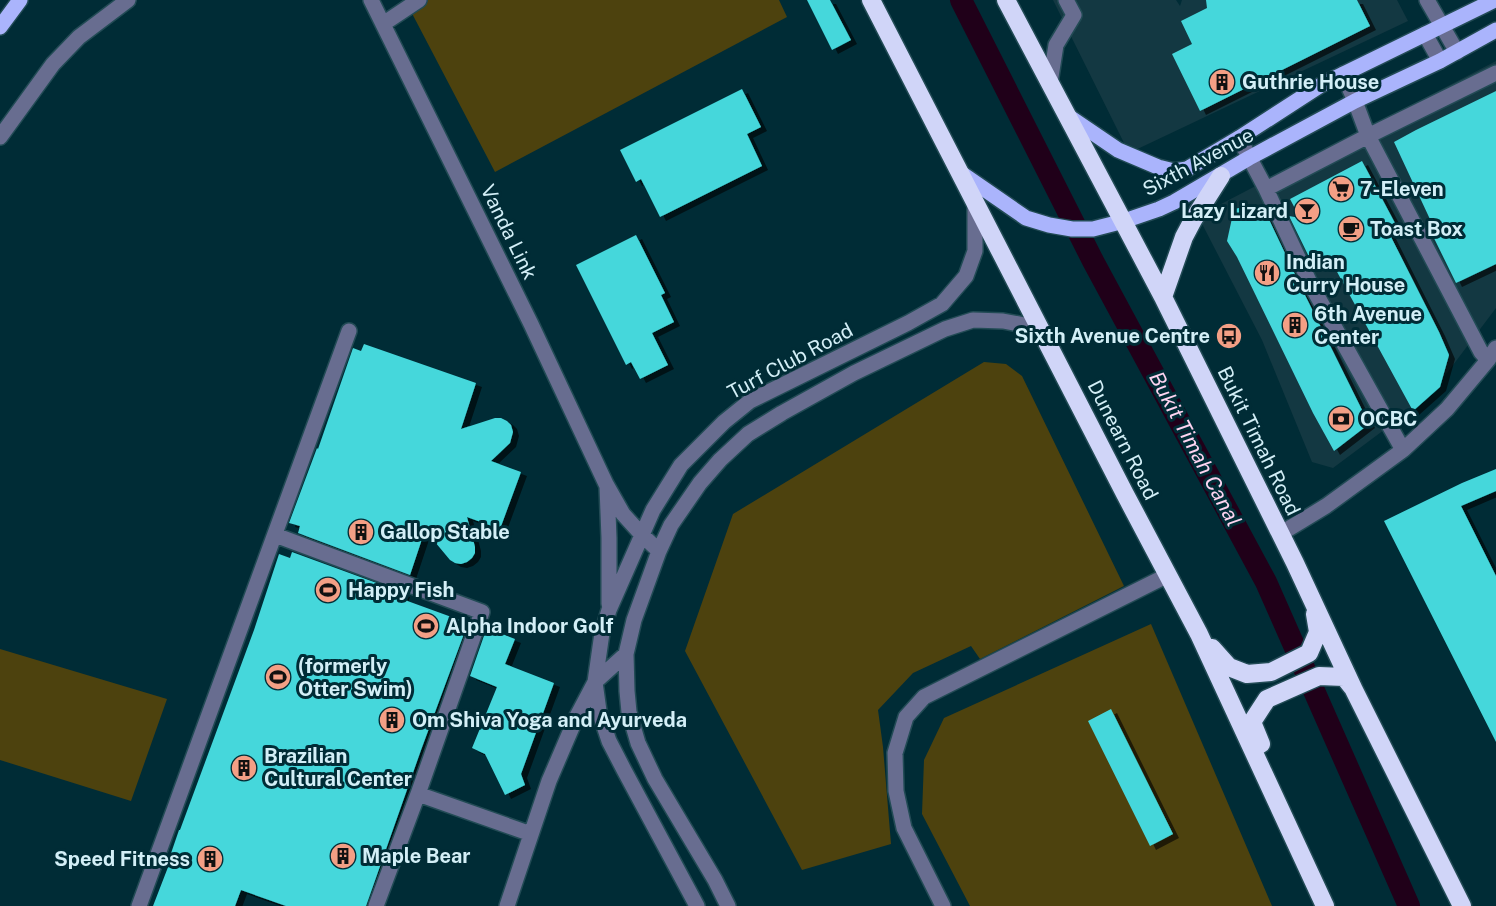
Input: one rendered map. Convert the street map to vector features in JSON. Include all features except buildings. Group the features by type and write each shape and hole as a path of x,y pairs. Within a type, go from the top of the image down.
{"highway":[{"name":"Dunearn Road","path":"871,0 1199,634 1327,906"},
{"name":"Bukit Timah Road","path":"1006,0 1163,297 1462,906"},
{"path":"1163,297 1184,237 1221,176"},
{"path":"1199,634 1229,667 1247,674 1271,672 1309,653 1318,632 1314,606"},
{"path":"1327,906 1252,722 1267,699 1319,676 1344,677 1354,690"}],"main road":[{"path":"0,27 20,0"},
{"name":"Sixth Avenue","path":"1068,116 1118,150 1158,167 1174,171 1187,169 1321,85 1495,0"},
{"name":"Sixth Avenue","path":"958,171 1026,218 1049,225 1072,230 1093,229 1124,221 1159,209 1355,101 1440,61 1496,30"}],"street":[{"path":"0,137 53,64 79,37 128,0"},
{"name":"Vanda Link","path":"371,0 531,324 606,484 623,514 660,551"},
{"path":"383,24 419,0"},
{"path":"1050,83 1056,45 1074,15 1066,0"},
{"path":"1427,0 1456,52"},
{"path":"1425,34 1440,61"},
{"path":"1266,189 1496,73"},
{"path":"1280,534 1326,506 1403,450 1447,409 1492,354 1481,352 1368,136 1343,74"},
{"path":"1239,138 1266,189 1310,283 1403,450"},
{"name":"Turf Club Road","path":"697,906 609,741 599,711 595,682 602,633 609,610 653,510 681,465 724,422 750,401 942,304 966,276 975,251 975,204"},
{"name":"Turf Club Road","path":"728,906 655,779 638,743 629,712 626,654 634,620 671,525 700,483 720,460 748,434 854,373 945,329 973,320 1003,321 1040,328"},
{"path":"140,906 349,331"},
{"name":"Vanda Link","path":"606,484 609,610"},
{"path":"275,535 482,612 376,906"},
{"path":"943,906 904,828 896,791 895,753 906,717 924,697 1168,575"},
{"path":"507,906 549,781 576,718 595,682 626,654"},
{"path":"418,794 531,834"}],"shaded area":[{"path":"405,0 779,0 787,17 495,172"},
{"path":"1053,0 1176,0 1180,6 1182,0 1397,0 1408,21 1129,153"},
{"path":"1496,61 1496,308 1447,373 1400,418 1333,468 1312,462 1262,340 1198,216"},
{"path":"984,362 1006,364 1022,376 1124,586 980,659 971,646 913,673 878,710 891,844 802,870 685,651 733,514"},
{"path":"1151,624 1272,906 970,906 922,814 924,760 944,718"},
{"path":"0,649 167,699 131,801 0,760"}],"waterway":[{"name":"Bukit Timah Canal","path":"961,0 1093,261 1266,582 1409,906"}],"place":[{"name":"Guthrie House","path":"1222,82"},
{"name":"7-Eleven","path":"1341,189"},
{"name":"Lazy Lizard","path":"1307,211"},
{"name":"Toast Box","path":"1351,229"},
{"name":"Indian Curry House","path":"1267,273"},
{"name":"6th Avenue Center","path":"1295,325"},
{"name":"Sixth Avenue Centre","path":"1229,336"},
{"name":"OCBC","path":"1341,419"},
{"name":"Gallop Stable","path":"361,532"},
{"name":"Happy Fish","path":"328,590"},
{"name":"Alpha Indoor Golf","path":"426,626"},
{"name":"(formerly Otter Swim)","path":"278,677"},
{"name":"Om Shiva Yoga and Ayurveda","path":"392,720"},
{"name":"Brazilian Cultural Center","path":"244,768"},
{"name":"Maple Bear","path":"343,856"},
{"name":"Speed Fitness","path":"210,859"}]}
